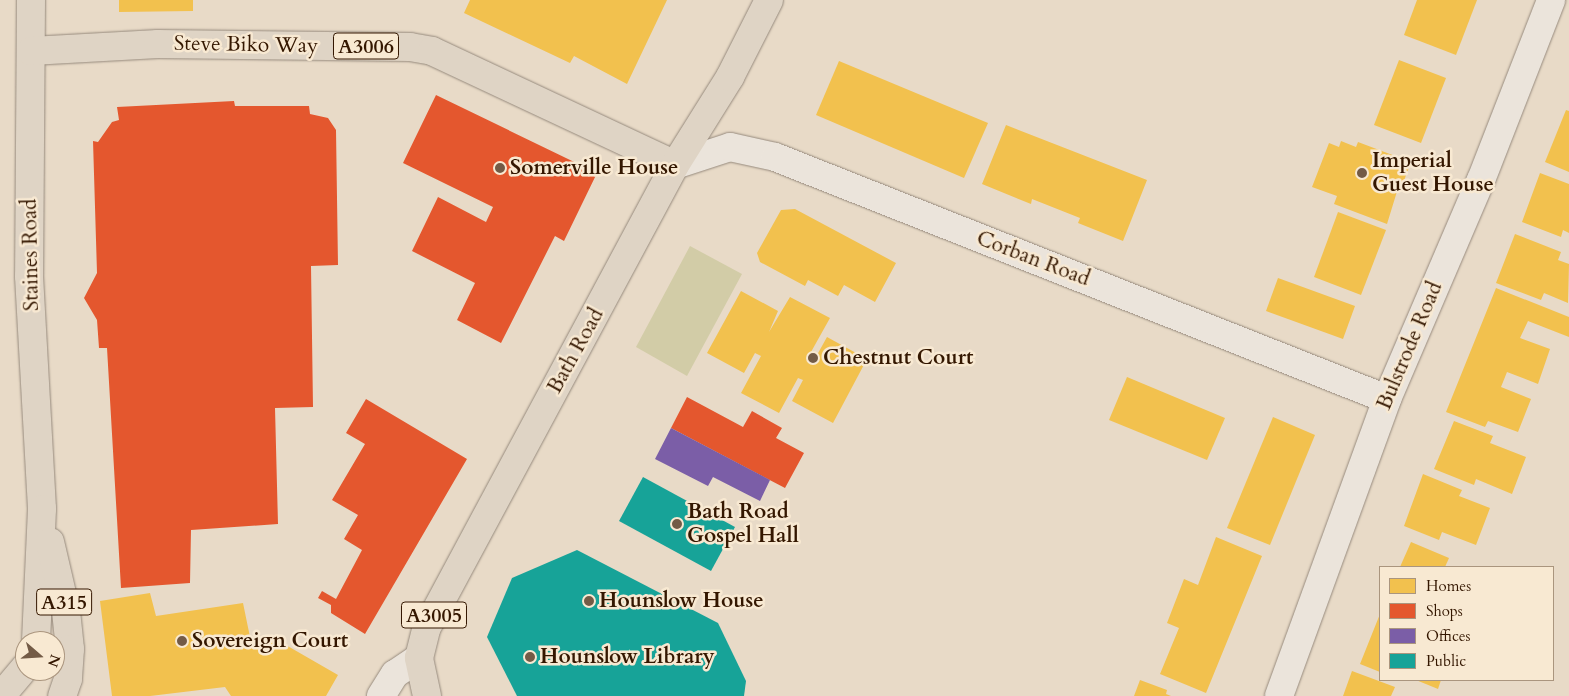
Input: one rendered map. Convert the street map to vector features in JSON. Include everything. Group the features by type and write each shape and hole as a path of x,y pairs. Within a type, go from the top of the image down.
{"main road":[{"name":"Staines Road","path":"31,0 29,276 42,509 36,631"},
{"name":"Bath Road","path":"419,658 426,629 491,504 675,165 730,77 769,0"},
{"name":"Steve Biko Way","path":"31,51 158,44 410,47 432,51 675,165"},
{"name":"Staines Road","path":"42,509 66,611 69,639 68,680 62,696"},
{"name":"A3005","path":"419,658 427,696"},
{"path":"1,696 15,679"}],"street":[{"name":"Bulstrode Road","path":"1279,696 1387,399 1481,180 1551,0"},
{"name":"Corban Road","path":"675,165 730,148 775,157 1387,399"},
{"path":"380,696 396,674 419,658"}],"shaded area":[{"path":"690,246 742,274 687,376 636,347"}],"building: Homes":[{"path":"119,0 193,0 193,11 119,12"},
{"path":"470,0 667,0 627,84 574,56 570,63 464,13"},
{"path":"1417,0 1477,0 1456,55 1404,35"},
{"path":"1399,60 1446,78 1421,143 1374,125"},
{"path":"839,61 988,123 964,178 816,115"},
{"path":"1566,110 1569,111 1569,172 1545,162"},
{"path":"1006,125 1147,180 1123,241 1078,223 1080,218 1032,199 1031,204 982,184"},
{"name":"Imperial Guest House","path":"1341,141 1356,147 1358,142 1411,162 1402,186 1399,185 1387,224 1334,204 1337,196 1312,187 1329,143 1339,147"},
{"path":"1540,173 1569,184 1569,233 1563,230 1561,237 1522,222"},
{"path":"795,209 896,263 875,302 844,285 838,296 808,280 805,286 760,262 757,253 781,210"},
{"path":"1338,212 1386,230 1361,295 1314,277"},
{"path":"1515,234 1561,252 1558,260 1569,264 1568,303 1544,293 1541,300 1496,283"},
{"path":"1278,278 1355,306 1343,339 1266,311"},
{"path":"1496,288 1569,317 1569,337 1528,321 1520,338 1550,349 1538,384 1507,372 1501,387 1531,399 1518,432 1488,421 1485,427 1446,412"},
{"name":"Chestnut Court","path":"741,291 778,311 769,332 790,297 830,318 811,352 817,355 827,337 867,359 833,423 792,401 803,380 798,378 779,413 741,393 761,356 755,353 744,373 707,353"},
{"path":"1127,377 1225,418 1207,460 1109,420"},
{"path":"1273,417 1315,435 1270,545 1227,528"},
{"path":"1454,421 1493,436 1490,443 1526,457 1512,494 1476,479 1474,485 1434,469"},
{"path":"1423,474 1462,490 1459,496 1490,508 1476,545 1442,532 1439,540 1404,526"},
{"path":"1216,537 1262,556 1206,693 1160,674 1179,628 1167,623 1184,579 1198,585"},
{"path":"1411,542 1449,558 1445,566 1400,566"},
{"name":"Sovereign Court","path":"150,593 156,616 243,603 250,637 267,646 272,637 338,675 326,696 231,696 225,687 150,696 112,696 100,601"},
{"path":"1379,616 1379,672 1360,664"},
{"path":"1352,671 1395,687 1391,696 1343,696"},
{"path":"1140,680 1167,690 1166,694 1171,696 1134,696"},
{"path":"1418,681 1441,681 1438,689"}],"building: Shops":[{"path":"436,95 597,173 564,241 555,236 501,343 457,320 475,283 412,251 438,197 486,222 493,207 403,163"},
{"path":"234,101 235,106 309,106 310,114 328,118 336,130 338,265 311,266 313,407 275,408 278,524 191,530 190,583 121,588 107,348 99,348 97,320 84,298 97,273 93,141 98,142 112,122 119,120 117,107"},
{"path":"687,397 743,427 752,411 782,428 776,438 804,453 785,488 671,428"},
{"path":"366,399 467,459 365,634 331,613 331,605 318,598 322,591 336,599 362,550 344,539 358,515 332,500 365,444 346,433"}],"building: Offices":[{"path":"671,428 770,480 760,501 713,477 708,486 655,459"}],"building: Public":[{"name":"Bath Road Gospel Hall","path":"643,477 735,527 711,571 619,521"},
{"name":"Hounslow House","path":"577,550 718,623 746,681 744,696 517,696 487,637 512,578"}],"place":[{"name":"Somerville House","path":"500,168"},
{"name":"Imperial Guest House","path":"1362,173"},
{"name":"Chestnut Court","path":"813,358"},
{"name":"Bath Road Gospel Hall","path":"677,524"},
{"name":"Hounslow House","path":"589,601"},
{"name":"Sovereign Court","path":"182,641"},
{"name":"Hounslow Library","path":"530,657"}]}
